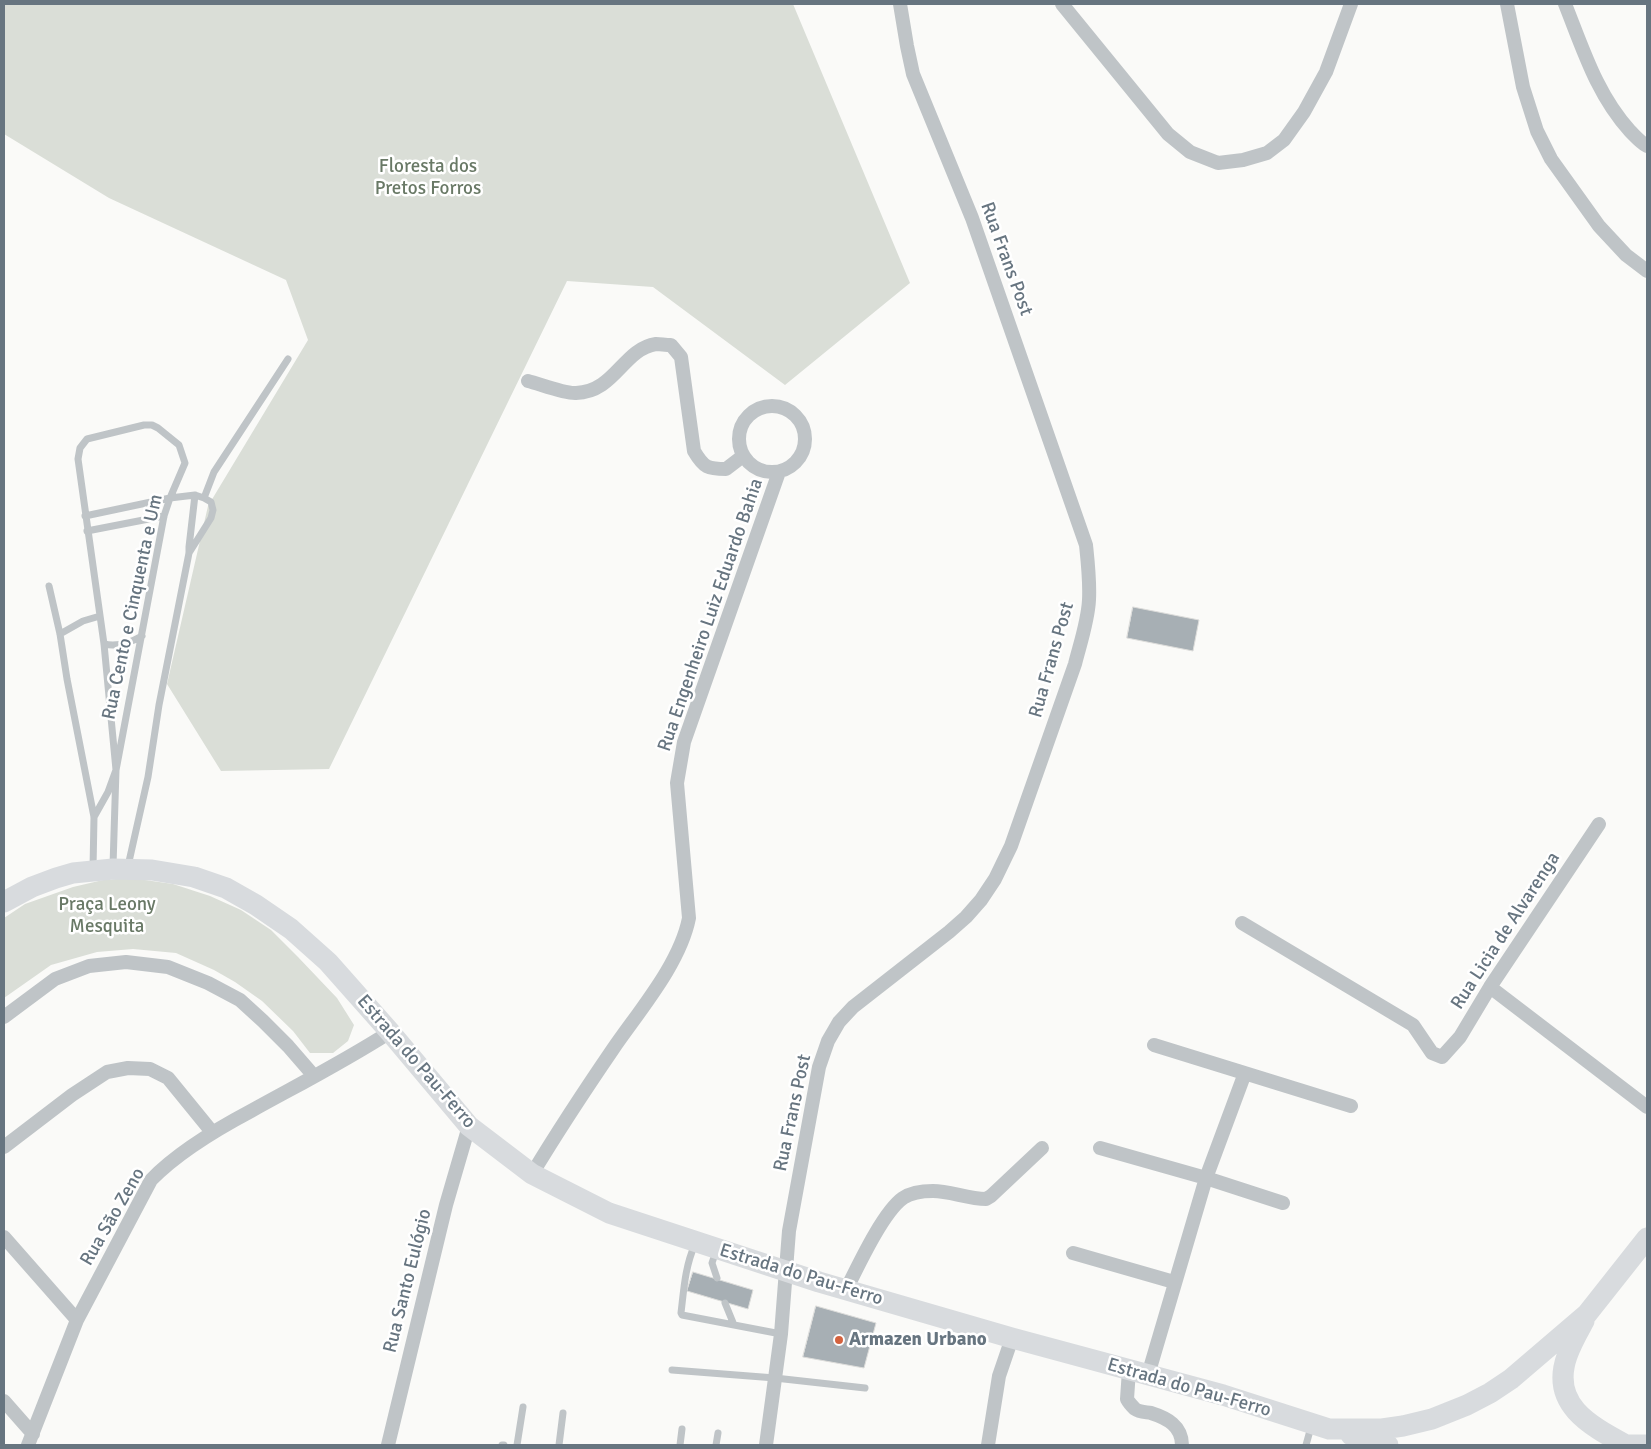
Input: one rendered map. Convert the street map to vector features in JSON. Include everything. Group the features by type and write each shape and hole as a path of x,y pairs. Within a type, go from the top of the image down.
{"main road":[{"name":"Estrada do Pau-Ferro","path":"4,902 32,887 56,878 111,869 152,870 194,877 226,888 256,905 291,929 328,962 469,1126 532,1174 609,1213 846,1290 1222,1396 1321,1426 1382,1429 1403,1426 1432,1419 1490,1394 1511,1379 1587,1314 1647,1238"},
{"path":"1587,1314 1567,1355 1562,1380 1565,1394 1578,1414 1593,1426 1626,1445"},
{"path":"1321,1426 1381,1445 1388,1445"},
{"path":"1619,1445 1647,1445"}],"street":[{"name":"Rua Frans Post","path":"766,1445 781,1334 789,1232 819,1067 828,1041 839,1022 853,1007 966,917 981,900 995,879 1011,846 1074,664 1083,635 1089,602 1086,546 972,218 913,74 900,4"},
{"path":"1062,4 1168,134 1190,152 1218,164 1243,160 1267,153 1284,140 1304,112 1326,72 1351,4"},
{"path":"1507,4 1523,87 1537,131 1551,159 1599,226 1626,255 1647,271"},
{"path":"1565,4 1601,91 1618,118 1647,146"},
{"path":"528,381 574,394 593,391 610,380 636,352 655,344 671,346 681,357 694,451 701,463 709,467 726,469 743,456"},
{"path":"765,406 785,408 801,422 805,432 805,442 797,461 789,468 779,472 768,473 758,470 743,456 739,447 738,436 741,426 755,410 765,406"},
{"name":"Rua Engenheiro Luiz Eduardo Bahia","path":"532,1174 576,1103 664,975 686,932 689,918 677,783 684,742 779,472"},
{"name":"Rua Licia de Alvarenga","path":"1242,923 1413,1025 1432,1053 1442,1057 1460,1037 1490,988 1599,824"},
{"path":"4,1016 55,979 89,966 126,962 168,966 208,983 240,1000 264,1021 314,1076"},
{"path":"1490,988 1647,1108"},
{"name":"Rua São Zeno","path":"30,1439 77,1320 152,1180 212,1132 348,1058 390,1032"},
{"path":"1154,1045 1352,1106"},
{"path":"4,1147 72,1095 107,1072 128,1068 150,1069 168,1078 212,1132"},
{"path":"1182,1445 1178,1429 1170,1421 1161,1416 1137,1410 1127,1399 1174,1282 1206,1178 1245,1073"},
{"name":"Rua Santo Eulógio","path":"388,1445 446,1205 469,1126"},
{"path":"846,1290 888,1213 903,1198 920,1192 935,1191 986,1199 1042,1148"},
{"path":"1100,1148 1206,1178 1283,1203"},
{"path":"4,1237 77,1320"},
{"path":"1073,1253 1174,1282"},
{"path":"988,1445 1000,1376 1012,1338"},
{"path":"4,1401 30,1439"}],"lane":[{"path":"204,498 214,472 288,359"},
{"name":"Rua Cento e Cinquenta e Um","path":"85,516 78,459 80,448 87,439 144,425 152,425 179,445 185,463 164,516 116,770"},
{"path":"190,553 188,547 195,495"},
{"path":"195,495 210,502 213,510 211,518 190,553 159,705 148,777 111,869 116,770 104,644 85,516 170,498 195,495"},
{"path":"87,531 164,516"},
{"path":"49,586 60,634 94,818 111,869"},
{"path":"60,634 82,621 100,616"},
{"path":"104,644 111,646 122,645 142,636"},
{"path":"94,818 108,792 116,770"},
{"path":"696,1241 686,1269 681,1313 684,1316 781,1334"},
{"path":"717,1248 712,1263 717,1278"},
{"path":"725,1303 734,1325"},
{"path":"672,1370 775,1378 865,1388"},
{"path":"518,1445 523,1407"},
{"path":"559,1445 564,1414"},
{"path":"1306,1445 1321,1426"},
{"path":"680,1445 682,1429"},
{"path":"716,1445 718,1433"}],"green space":[{"name":"Floresta dos Pretos Forros","path":"4,4 793,4 910,283 785,385 653,287 567,281 329,769 221,771 167,684 208,506 308,340 286,280 109,198 4,134"},
{"name":"Praça Leony Mesquita","path":"131,878 173,884 210,896 241,910 271,930 337,998 354,1025 348,1041 333,1053 310,1053 293,1031 262,1001 214,970 176,953 133,949 97,952 51,965 4,998 4,918 25,904 73,887 103,880"}],"building":[{"path":"1133,607 1199,620 1193,651 1127,638"},
{"path":"693,1272 753,1290 748,1309 687,1291"},
{"name":"Armazen Urbano","path":"816,1306 876,1323 864,1368 803,1357"}],"place":[{"name":"Armazen Urbano","path":"839,1340"}]}
